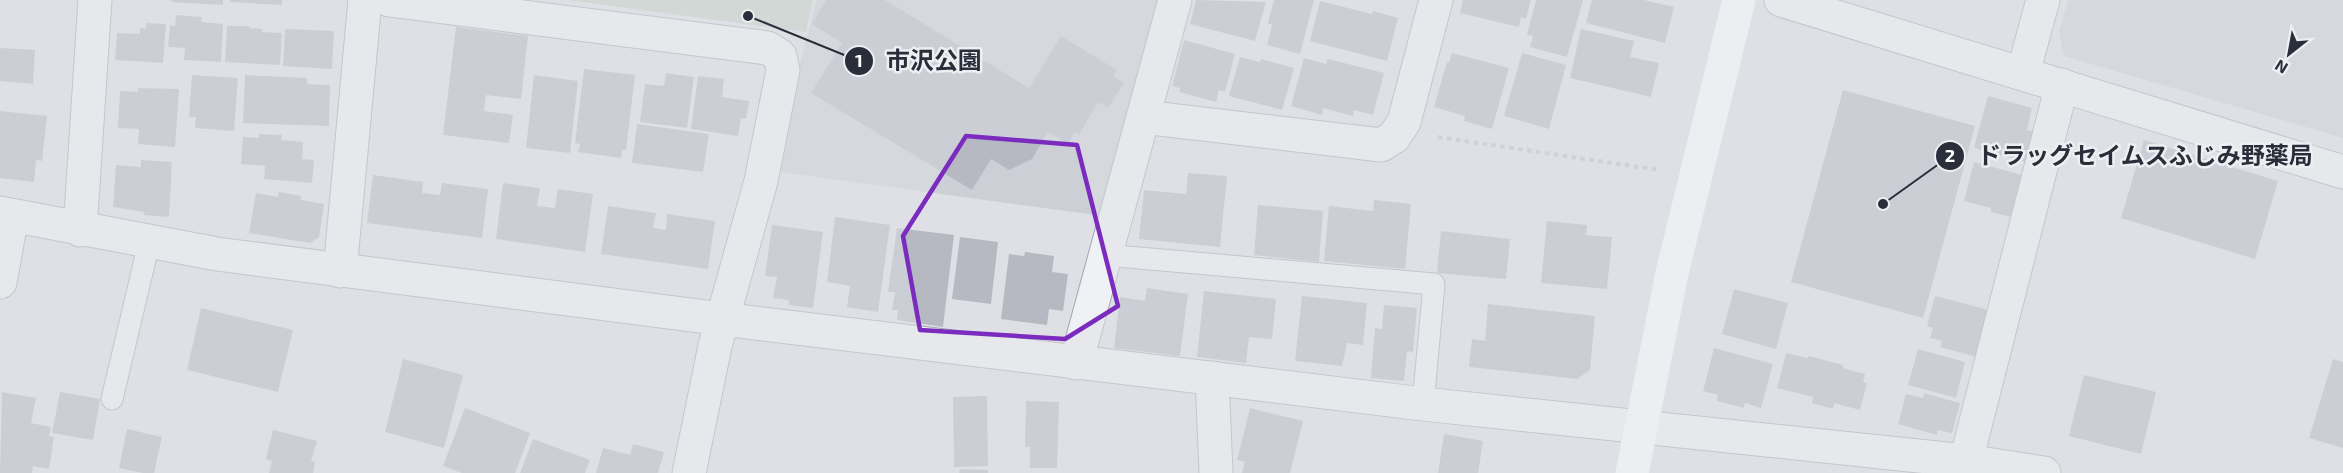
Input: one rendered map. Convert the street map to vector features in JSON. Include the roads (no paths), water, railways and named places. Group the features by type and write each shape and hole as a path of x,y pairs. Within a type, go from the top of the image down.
{"street":[{"path":"80,230 95,0"},
{"path":"340,271 366,0"},
{"path":"389,0 768,48 780,56 783,70 761,181 715,346 689,473"},
{"path":"1076,363 1175,0"},
{"path":"1143,117 1381,145 1394,137 1404,122 1436,0"},
{"path":"1632,473 1672,273 1739,0"},
{"path":"1781,0 2343,172"},
{"path":"2024,73 2043,0"},
{"path":"1966,460 2062,85"},
{"path":"0,282 6,215 149,243 340,271 1424,404 1966,460 2024,472"},
{"path":"1212,378 1216,473"}],"lane":[{"path":"112,399 149,243"},
{"path":"1105,255 1434,284 1424,404"}],"place":[{"name":"市沢公園","path":"748,16"},
{"name":"ドラッグセイムスふじみ野薬局","path":"1883,204"}]}
